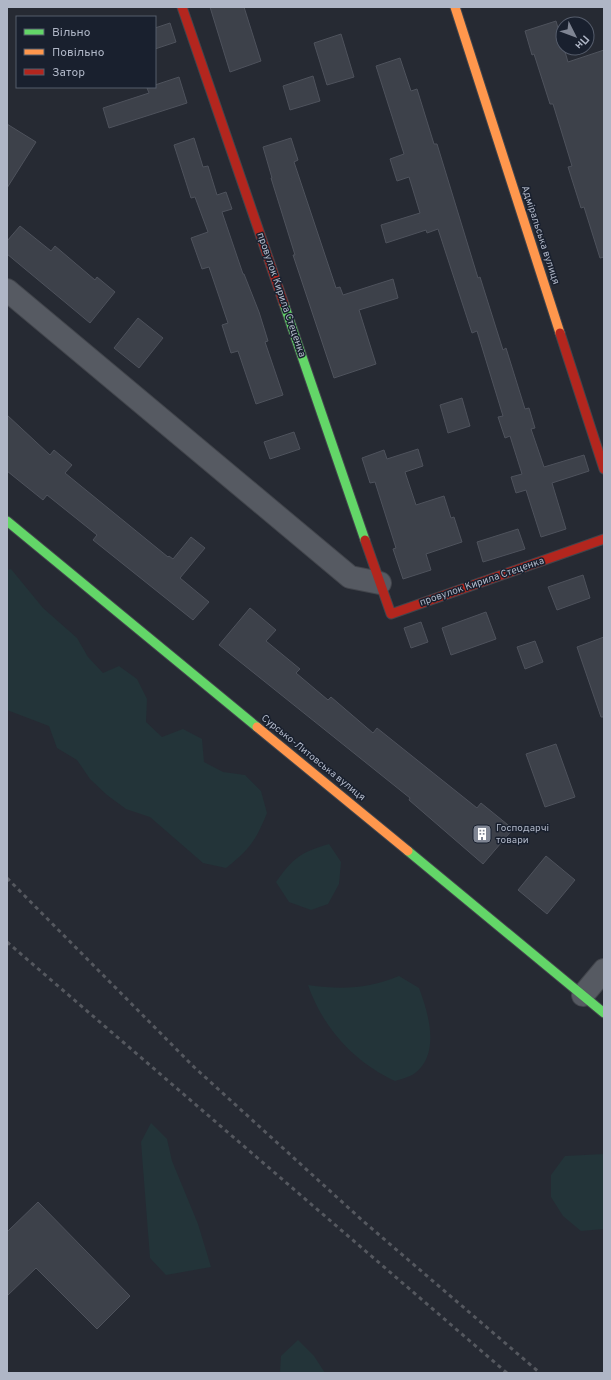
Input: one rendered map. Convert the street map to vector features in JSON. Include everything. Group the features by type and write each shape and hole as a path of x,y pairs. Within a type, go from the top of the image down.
{"street":[{"name":"провулок Кирила Стеценка","path":"182,7 391,614 604,538"},
{"name":"Адміральська вулиця","path":"455,7 604,469"},
{"path":"7,290 350,577 380,583"},
{"name":"Сурсько-Литовська вулиця","path":"7,521 604,1013"},
{"path":"583,996 604,970"}],"shaded area":[{"path":"11,569 43,608 77,638 88,657 103,673 119,666 137,679 147,699 146,722 162,737 183,729 202,739 204,762 223,772 245,775 261,791 267,813 263,822 256,837 247,849 226,868 203,863 150,817 126,809 107,795 90,779 77,760 57,748 49,726 7,710 7,570"},
{"path":"329,844 341,862 339,884 328,904 311,910 289,902 276,882 298,857 311,850"},
{"path":"399,976 419,988 429,1020 430,1044 428,1055 423,1065 415,1073 395,1081 366,1064 353,1054 342,1042 322,1015 314,1001 308,985 332,988 365,986"},
{"path":"151,1123 167,1139 172,1161 198,1224 211,1267 166,1275 150,1258 141,1142"},
{"path":"604,1154 604,1229 581,1231 563,1216 551,1197 551,1175 565,1156"},
{"path":"298,1340 314,1356 325,1373 280,1373 281,1356"}],"building":[{"path":"210,7 244,7 261,61 230,72"},
{"path":"555,21 555,56 566,56 568,62 586,56 595,56 595,53 604,50 604,257 600,258 584,207 581,208 568,167 572,166 553,104 550,104 525,31"},
{"path":"170,23 176,42 156,49 156,28"},
{"path":"341,34 354,77 327,85 314,43"},
{"path":"400,58 411,91 417,89 434,144 437,144 478,278 480,277 503,350 506,348 525,409 529,408 535,428 531,429 544,467 584,455 589,471 552,483 566,529 541,537 526,490 516,493 511,477 522,474 510,436 505,438 498,417 503,416 477,331 472,333 438,229 427,233 426,230 386,243 381,225 420,213 409,177 397,181 390,159 404,154 376,66"},
{"path":"313,76 320,101 290,110 283,86"},
{"path":"179,77 187,103 109,128 103,108 149,93 147,88 156,88 156,85"},
{"path":"7,124 36,142 7,188"},
{"path":"194,138 203,167 208,166 217,195 226,192 232,209 222,212 243,274 259,312 268,341 265,342 283,395 256,404 238,351 231,353 222,325 228,323 209,267 202,269 191,238 208,232 195,197 191,198 174,145"},
{"path":"291,138 298,160 294,162 336,288 340,287 343,295 393,279 398,298 359,310 376,364 334,378 293,255 295,255 263,147"},
{"path":"20,226 51,251 55,246 95,280 97,277 115,292 90,323 7,254 7,241"},
{"path":"138,318 163,338 139,368 114,348"},
{"path":"462,398 470,426 448,433 440,405"},
{"path":"7,415 50,455 54,450 72,465 65,473 168,557 169,556 173,559 191,537 205,548 180,578 209,602 193,620 93,540 97,535 47,495 43,500 7,471"},
{"path":"294,432 300,449 270,459 264,442"},
{"path":"418,449 423,466 405,472 416,505 444,496 451,518 454,517 462,542 426,554 431,570 403,579 393,549 396,548 375,482 370,483 362,458 384,450 387,459"},
{"path":"518,529 525,549 483,562 477,542"},
{"path":"583,575 590,598 557,610 548,587"},
{"path":"250,608 276,630 266,641 300,669 296,673 328,700 331,697 373,733 377,728 477,808 481,803 513,829 483,864 409,800 410,798 219,645"},
{"path":"486,612 496,639 451,655 442,628"},
{"path":"421,622 428,642 411,648 404,628"},
{"path":"604,637 604,717 601,717 577,647"},
{"path":"535,641 543,662 525,669 517,647"},
{"path":"556,744 575,797 545,807 526,754"},
{"path":"546,856 575,880 547,914 518,890"},
{"path":"38,1202 130,1296 97,1329 36,1268 7,1296 7,1232"}],"railway":[{"path":"7,878 194,1067 363,1221 540,1373"},
{"path":"7,942 507,1373"}],"traffic: fast":[{"path":"284,304 365,540"},
{"path":"7,521 257,727"},
{"path":"408,851 604,1013"}],"traffic: slow":[{"path":"455,7 560,333"},
{"path":"257,727 408,851"}],"traffic: jam":[{"path":"182,7 284,304"},
{"path":"560,333 604,469"},
{"path":"365,540 391,614 604,539"}],"place":[{"name":"Господарчі товари","path":"482,834"}]}
